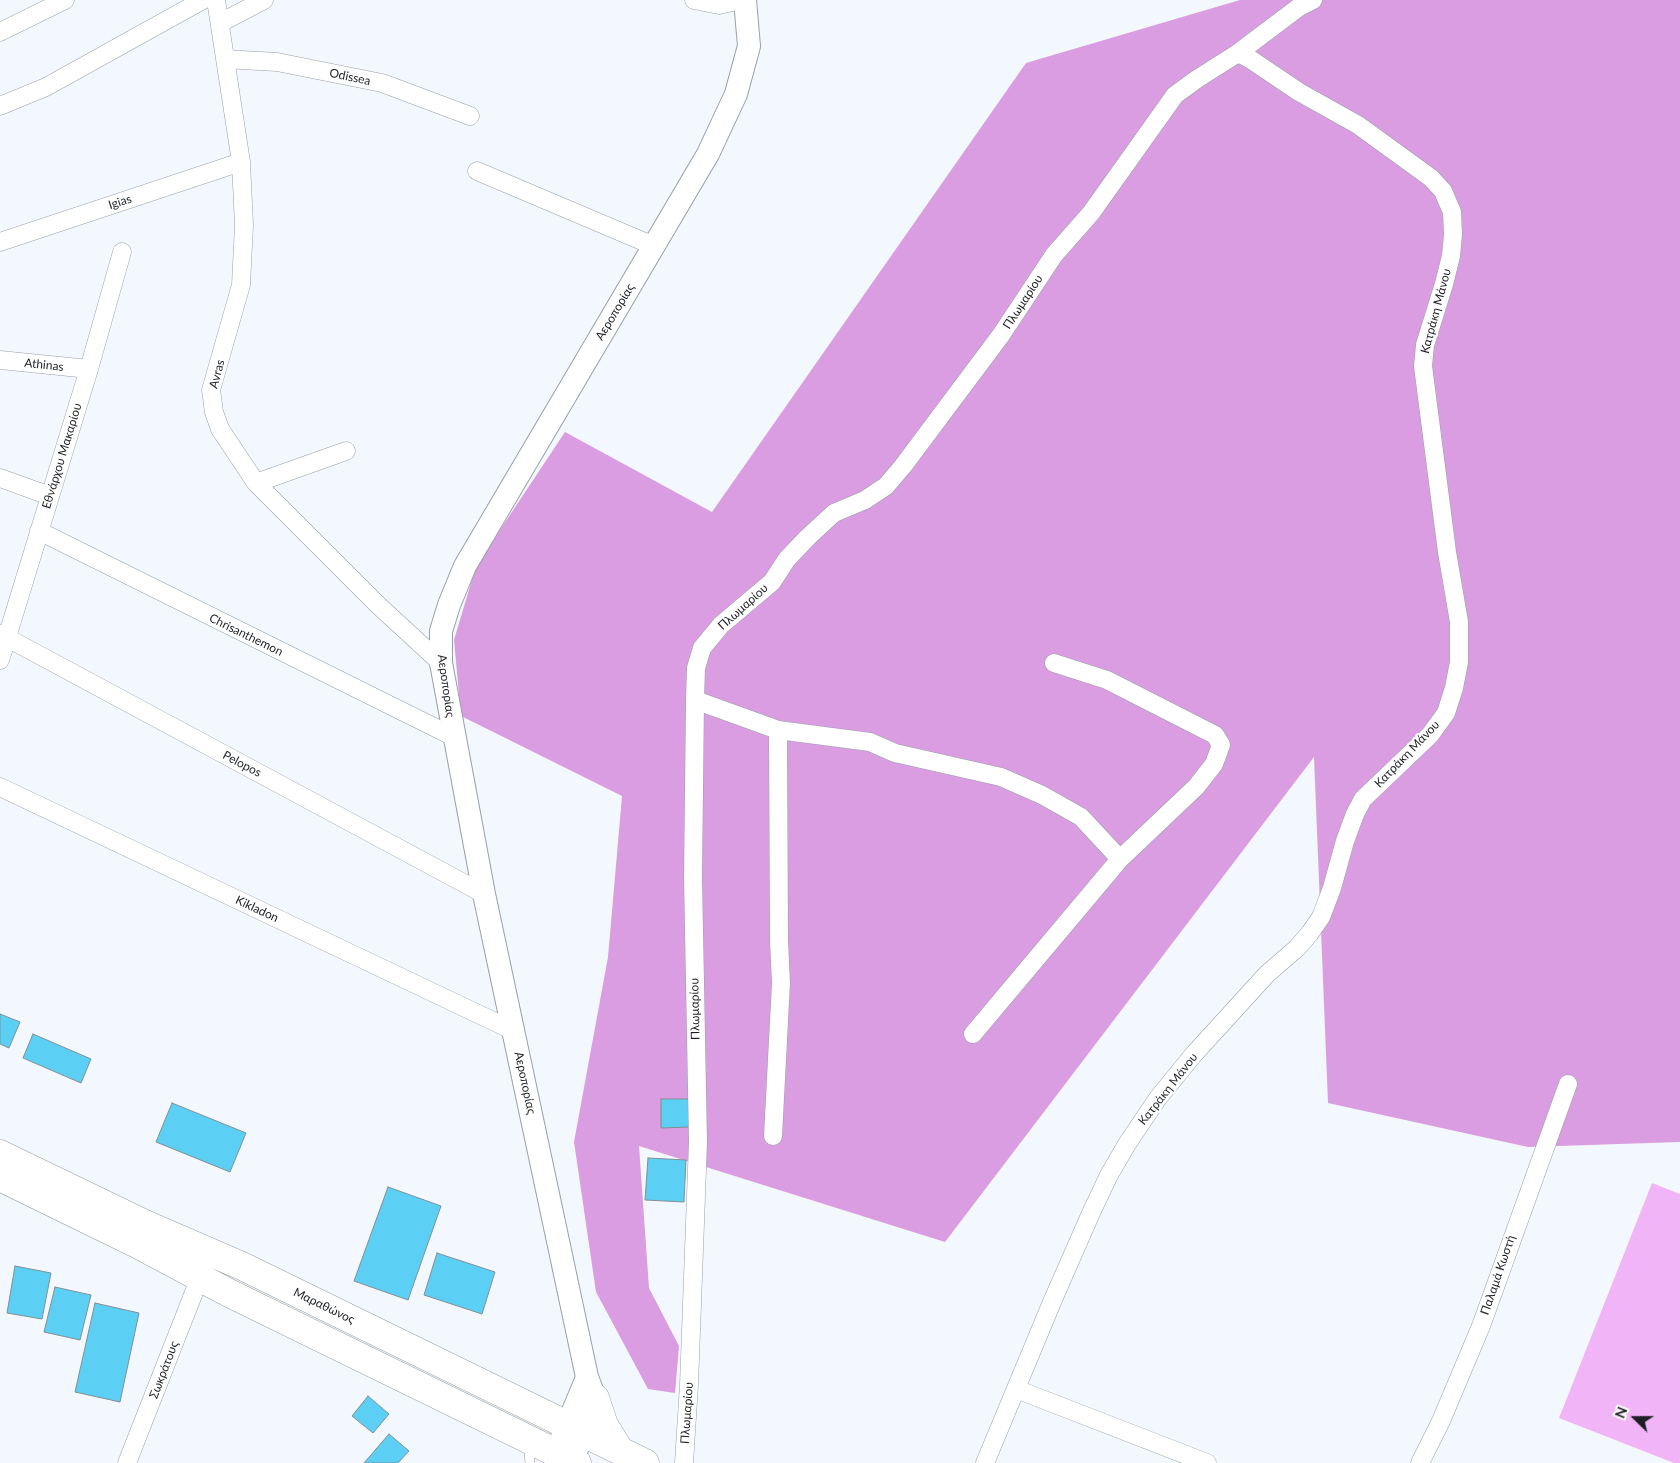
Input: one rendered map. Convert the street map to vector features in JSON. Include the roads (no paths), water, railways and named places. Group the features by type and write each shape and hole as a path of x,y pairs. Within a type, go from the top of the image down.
{"main road":[{"name":"Μαραθώνος","path":"0,1154 145,1224 242,1266 630,1458"},
{"path":"0,1177 137,1244 228,1293 569,1459"},
{"path":"591,1387 604,1425 630,1458"}],"street":[{"path":"0,32 65,0"},
{"path":"0,106 46,88 203,0"},
{"name":"Avras","path":"216,0 241,162 244,225 240,285 211,390 214,412 220,428 256,483 378,605 441,663"},
{"path":"220,23 264,0"},
{"path":"694,0 719,5 741,0"},
{"name":"Αεροπορίας","path":"591,1387 484,894 441,663 441,631 464,566 708,154 736,94 749,46 745,0"},
{"name":"Πλωμαρίου","path":"684,1463 689,1385 698,1142 693,877 694,700 696,668 702,648 721,625 772,582 787,559 834,513 865,500 886,486 1002,335 1054,255 1091,213 1175,95 1238,53 1299,7 1313,0"},
{"name":"Κατράκη Μάνου","path":"985,1463 1092,1213 1109,1175 1127,1144 1158,1098 1194,1054 1267,974 1297,948 1310,933 1320,917 1332,888 1354,814 1363,799 1430,734 1446,713 1454,688 1459,662 1459,622 1447,552 1423,366 1425,345 1451,256 1452,212 1443,191 1431,178 1358,126 1299,92 1238,53"},
{"name":"Odissea","path":"225,59 277,62 382,83 470,116"},
{"name":"Igias","path":"0,242 241,162"},
{"path":"477,171 654,246"},
{"name":"Εθνάρχου Μακαρίου","path":"0,660 4,636 50,496 122,252"},
{"name":"Athinas","path":"0,360 89,369"},
{"path":"256,483 346,452"},
{"path":"0,478 50,496"},
{"name":"Chrisanthemon","path":"39,531 454,737"},
{"name":"Pelopos","path":"4,636 484,894"},
{"path":"973,1034 1120,859 1196,787 1214,764 1221,745 1215,735 1107,680 1054,663"},
{"path":"694,700 778,730 870,742 895,754 1001,776 1042,795 1081,817 1120,859"},
{"path":"773,1136 781,983 779,941 778,730"},
{"name":"Kikladon","path":"0,788 514,1031"},
{"name":"Παλαμά Κωστή","path":"1420,1463 1441,1421 1481,1326 1568,1084"},
{"name":"Σωκράτους","path":"128,1463 200,1277"},
{"path":"569,1459 576,1430 591,1387"},
{"path":"1016,1389 1207,1463"}],"lane":[{"path":"522,1437 529,1451 530,1463"}]}
